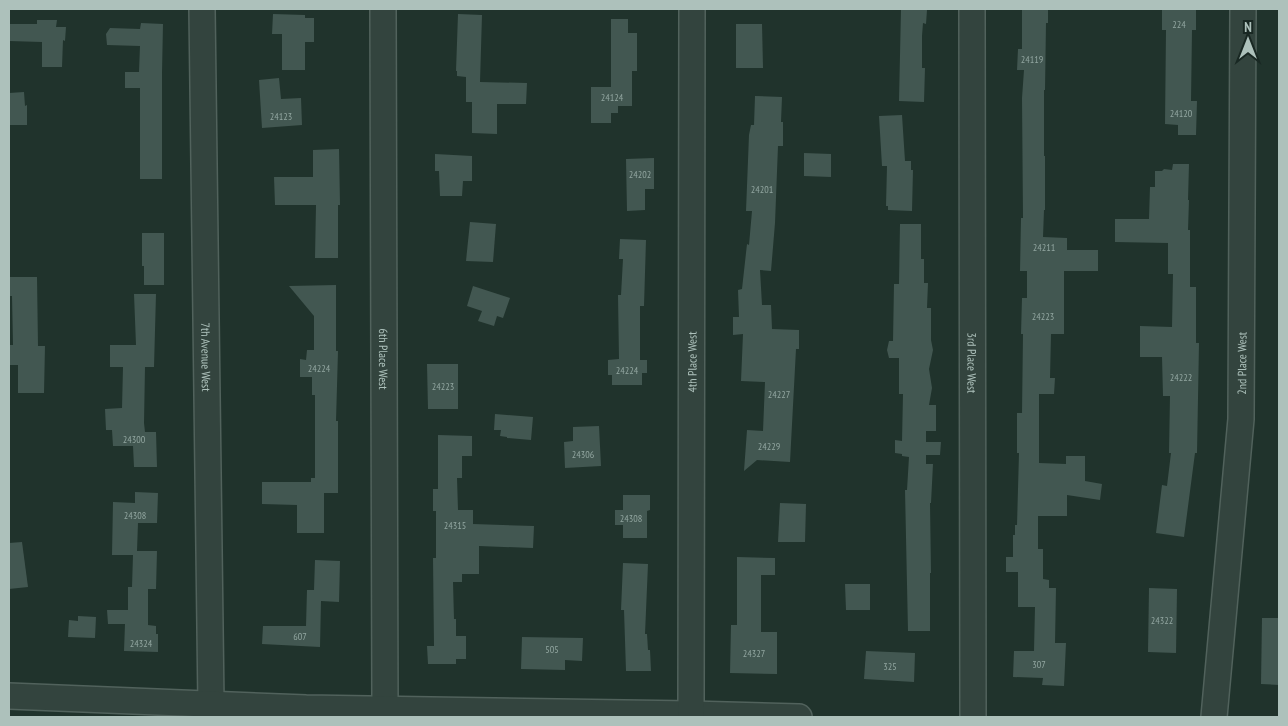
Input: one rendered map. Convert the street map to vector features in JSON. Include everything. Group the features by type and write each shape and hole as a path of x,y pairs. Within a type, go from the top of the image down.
{"street":[{"name":"7th Avenue West","path":"202,9 211,704"},
{"name":"6th Place West","path":"383,9 385,709"},
{"name":"4th Place West","path":"691,714 692,9"},
{"name":"3rd Place West","path":"972,9 973,717"},
{"name":"2nd Place West","path":"1214,717 1241,419 1243,9"},
{"path":"9,696 211,704 308,712 385,709 799,717"}],"building":[{"path":"901,9 927,10 926,24 923,23 922,36 922,68 925,68 924,102 899,101"},
{"path":"1022,9 1048,9 1044,90 1045,210 1043,237 1067,238 1067,250 1098,250 1098,271 1064,271 1064,334 1051,334 1050,378 1055,378 1054,394 1039,394 1039,463 1066,464 1066,456 1085,456 1085,481 1102,484 1100,500 1067,495 1067,516 1038,516 1038,549 1043,549 1043,579 1049,580 1049,588 1056,588 1055,643 1066,643 1064,686 1042,685 1043,678 1013,677 1014,651 1034,651 1035,607 1018,607 1018,572 1006,572 1006,557 1013,557 1013,535 1015,535 1015,525 1017,525 1019,453 1017,453 1017,413 1022,413 1022,298 1027,298 1027,271 1020,271 1021,218 1023,218 1022,98 1024,70 1017,70 1018,49 1022,49"},
{"path":"1162,9 1196,9 1196,30 1192,30 1191,101 1197,101 1196,135 1178,135 1178,125 1165,124 1166,30 1162,30"},
{"path":"273,14 305,15 305,18 314,18 314,42 305,42 305,70 282,70 282,34 272,34"},
{"path":"458,14 482,15 480,82 527,83 526,104 497,104 497,134 472,133 472,102 466,102 466,77 457,76 456,71"},
{"path":"611,19 628,19 628,33 637,33 637,71 632,71 632,106 618,106 618,113 611,113 611,123 591,123 591,87 611,87"},
{"path":"37,20 57,20 56,27 66,27 65,41 63,40 62,67 42,67 42,42 9,41 9,24 37,24"},
{"path":"141,23 163,24 162,179 140,179 140,88 125,88 125,72 139,72 140,46 107,45 106,34 110,28 140,29"},
{"path":"736,24 762,24 763,68 736,68"},
{"path":"279,78 281,99 301,98 302,125 262,128 259,80"},
{"path":"24,92 25,106 27,105 27,125 9,125 9,93"},
{"path":"755,96 782,97 781,122 783,122 783,146 778,146 771,271 760,270 762,305 771,305 772,329 799,330 799,349 796,349 790,462 757,460 744,471 747,430 763,431 765,382 741,381 743,334 733,335 733,317 739,317 738,290 742,289 747,244 749,245 752,211 746,211 749,135 751,125 754,125"},
{"path":"902,115 905,161 911,161 911,170 913,170 912,211 888,210 888,206 886,206 887,166 882,166 879,116"},
{"path":"339,149 340,205 338,205 338,258 315,258 316,205 275,205 274,177 313,177 313,150"},
{"path":"804,153 831,154 831,177 804,176"},
{"path":"435,154 472,156 472,181 463,181 462,196 440,196 439,171 435,171"},
{"path":"654,158 654,189 645,189 645,210 627,211 626,159"},
{"path":"1173,164 1189,164 1188,230 1190,230 1190,287 1196,287 1196,343 1199,343 1197,453 1195,453 1184,537 1156,533 1162,485 1167,486 1171,453 1169,453 1170,396 1163,396 1162,357 1140,357 1140,326 1172,327 1173,274 1168,274 1168,243 1115,242 1115,219 1149,219 1150,187 1155,187 1155,171 1172,170"},
{"path":"470,222 496,224 493,262 466,261"},
{"path":"900,224 921,224 921,259 924,259 924,283 928,283 927,308 931,308 931,340 933,350 929,369 932,388 929,405 936,405 936,431 926,431 926,442 941,442 940,455 926,455 926,464 933,464 930,503 930,631 908,631 905,490 907,490 909,457 895,453 895,440 902,441 903,394 899,394 899,358 889,358 887,350 889,341 893,341 894,284 899,284"},
{"path":"142,233 164,233 164,285 144,285"},
{"path":"620,239 646,240 644,306 640,306 640,360 647,360 647,373 642,373 642,385 612,385 612,375 608,375 608,360 619,359 618,295 621,295 623,259 619,259"},
{"path":"9,277 37,277 38,346 45,346 44,393 18,393 18,365 9,365 10,345 13,345 12,296 9,296"},
{"path":"336,285 338,493 324,493 324,533 297,533 297,505 262,504 262,482 311,482 311,478 315,478 315,395 312,395 312,377 300,377 300,359 306,360 307,350 314,350 314,316 289,286"},
{"path":"473,286 510,298 503,318 497,316 494,326 478,321 482,311 467,306"},
{"path":"134,294 156,294 154,367 145,367 144,423 145,432 156,432 157,467 134,467 133,446 113,446 112,430 106,430 105,409 122,408 123,367 110,367 110,345 136,345"},
{"path":"427,364 458,364 458,409 428,409"},
{"path":"495,414 533,417 531,440 500,436 501,430 494,430"},
{"path":"599,426 601,466 565,468 564,442 573,441 573,427"},
{"path":"438,435 472,436 472,456 462,456 462,478 457,478 458,510 473,510 473,524 534,526 533,548 479,546 479,574 462,574 462,582 453,582 456,636 466,636 466,659 456,659 456,664 428,664 427,646 434,646 433,558 436,558 436,511 433,511 433,489 438,489"},
{"path":"135,492 158,493 157,523 138,523 137,551 157,551 156,589 148,589 148,625 156,626 158,652 124,651 125,624 108,624 107,610 128,610 128,587 132,587 133,555 112,555 113,502 135,503"},
{"path":"623,495 650,495 650,510 647,511 647,538 623,538 623,525 615,525 615,510 623,510"},
{"path":"780,503 806,504 805,542 778,542"},
{"path":"22,542 28,587 9,589 9,543"},
{"path":"737,557 775,558 775,575 761,575 761,632 777,632 777,674 730,673 731,625 737,625"},
{"path":"315,560 340,561 339,602 321,601 320,647 262,644 263,626 306,626 307,590 314,590"},
{"path":"623,563 648,564 645,634 647,634 648,650 650,650 651,671 626,671 624,610 621,610"},
{"path":"845,584 870,584 870,610 846,610"},
{"path":"1149,588 1177,589 1176,653 1148,652"},
{"path":"78,616 96,617 95,638 68,637 69,620 78,621"},
{"path":"1262,618 1279,618 1279,685 1261,684"},
{"path":"522,637 583,638 582,661 565,660 565,670 521,669"},
{"path":"866,651 915,653 914,682 864,679"}]}
